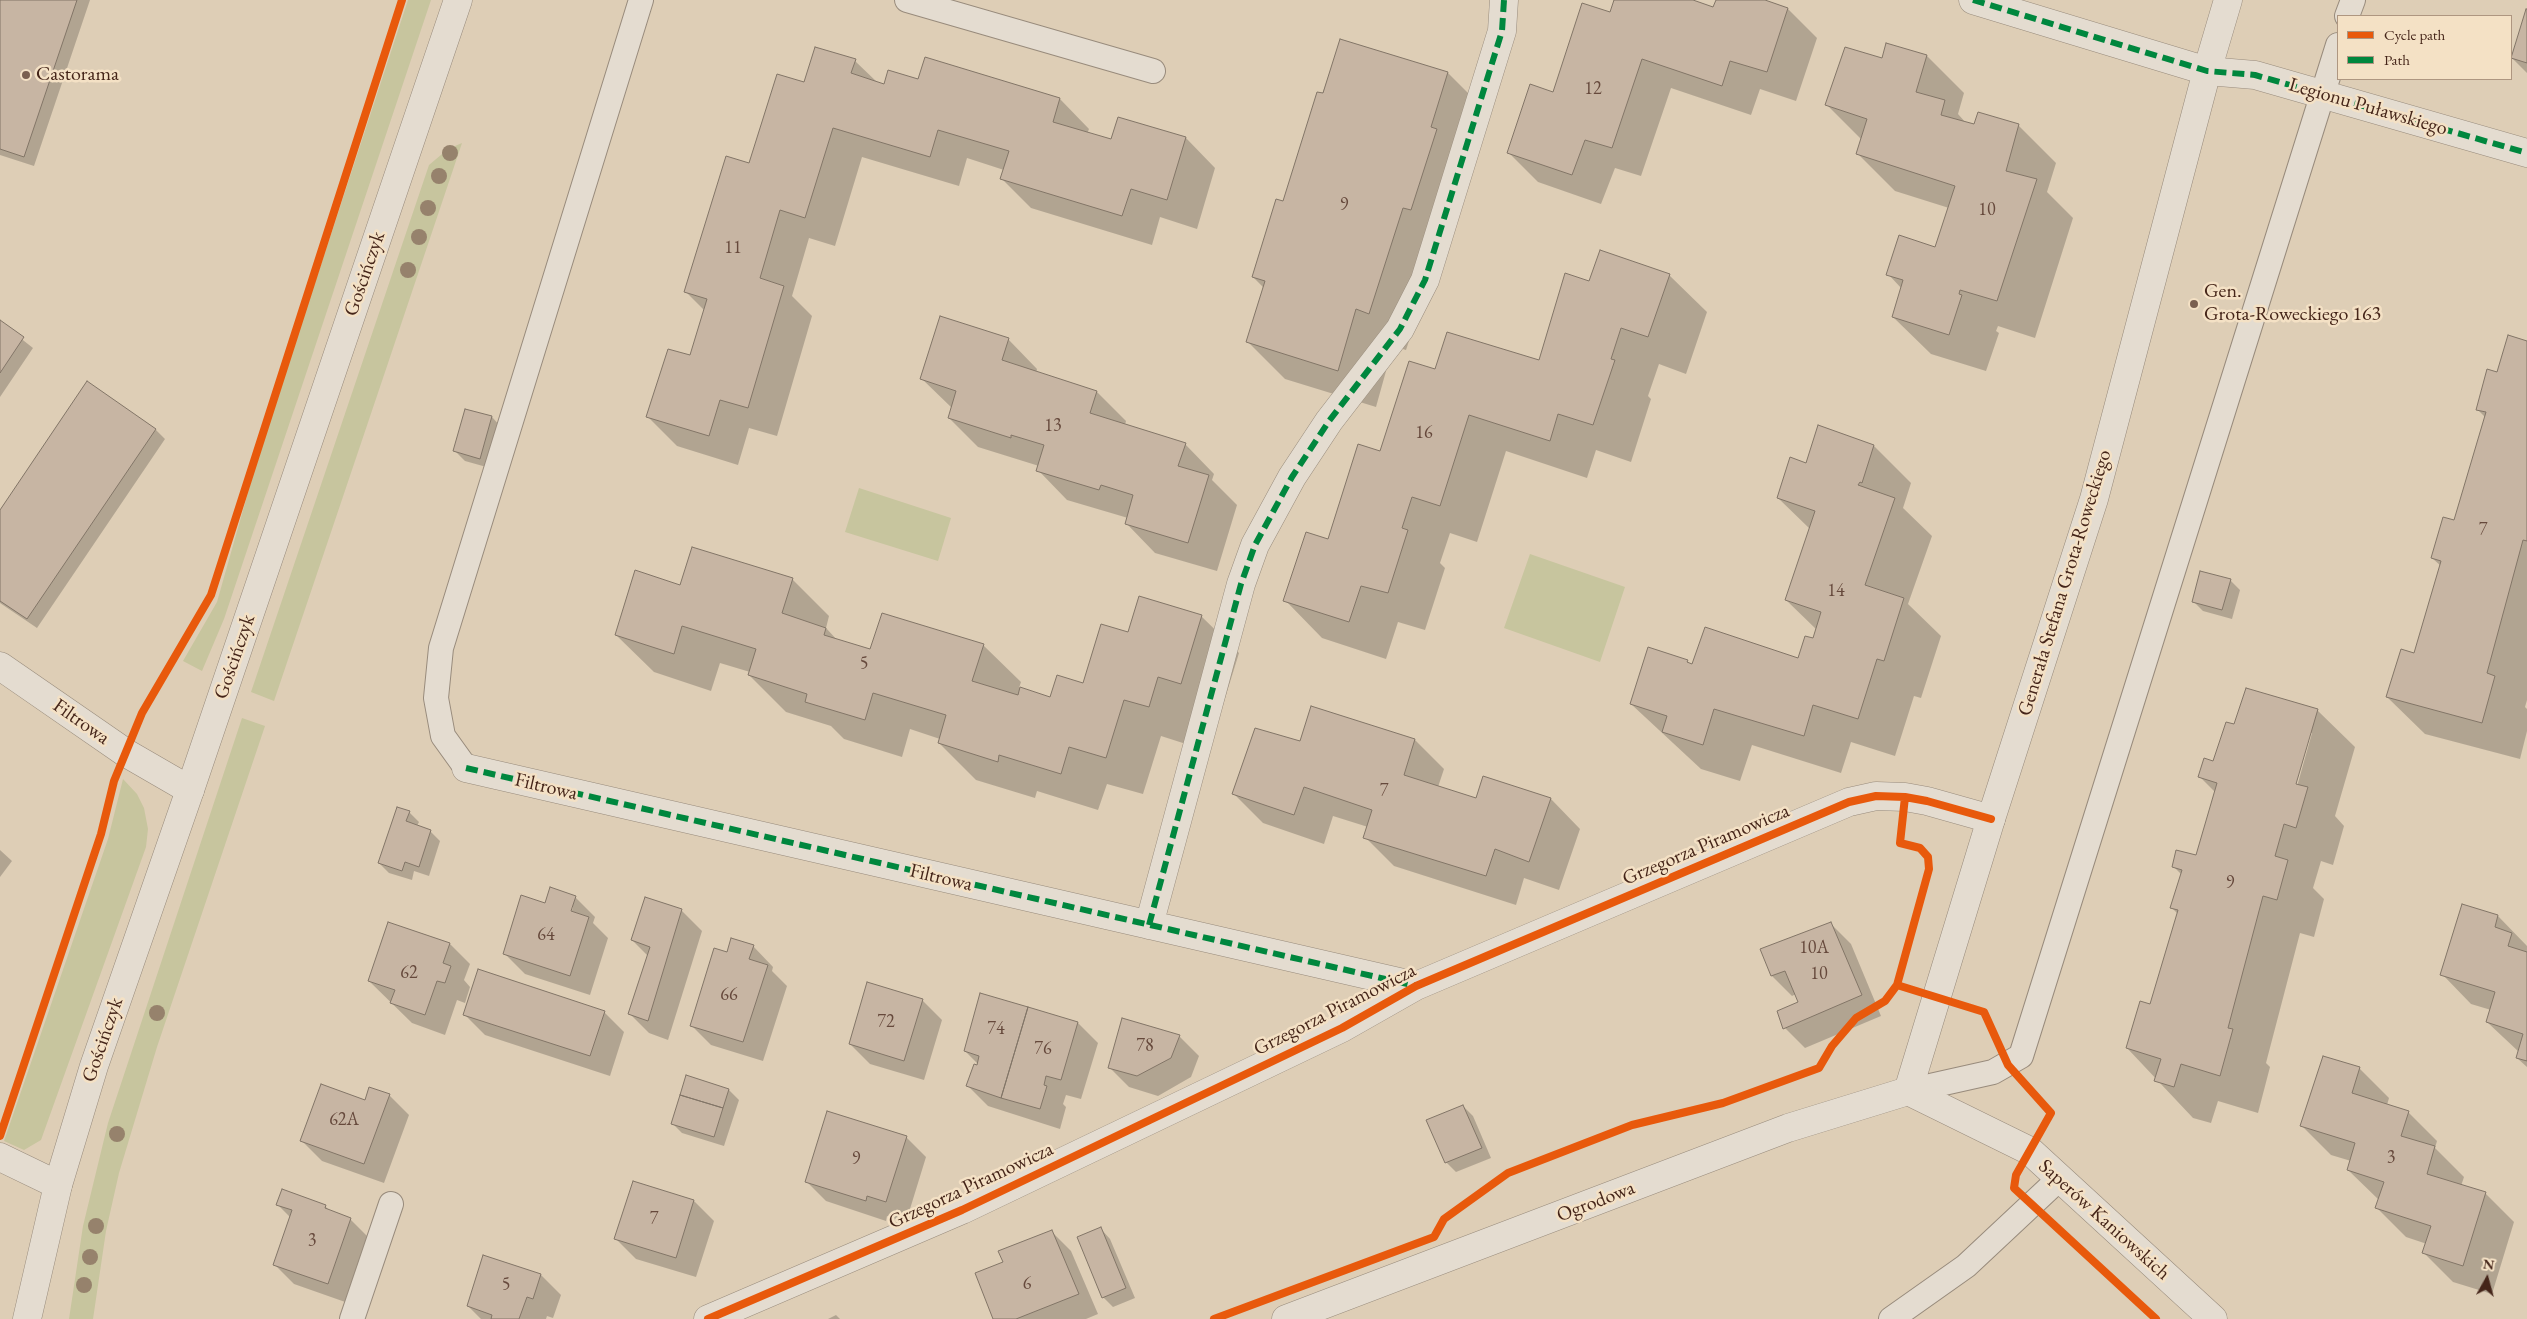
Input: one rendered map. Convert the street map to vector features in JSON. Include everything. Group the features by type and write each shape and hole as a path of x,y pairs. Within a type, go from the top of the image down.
{"street":[{"name":"Gościńczyk","path":"26,1319 58,1185 94,1066 190,790 458,0"},
{"path":"1149,925 1238,594 1255,545 1292,477 1329,421 1400,329 1425,280 1502,31 1504,0"},
{"path":"1973,0 2207,70"},
{"name":"Generała Stefana Grota-Roweckiego","path":"1908,1091 1991,819 2094,499 2207,70 2228,0"},
{"name":"Legionu Puławskiego","path":"2207,70 2256,75 2527,153"},
{"name":"Filtrowa","path":"0,666 126,753 190,790"},
{"name":"Filtrowa","path":"466,768 1416,986"},
{"name":"Grzegorza Piramowicza","path":"708,1319 962,1210 1342,1028 1416,986 1849,802 1876,796 1905,797 1927,801 1991,819"},
{"name":"Saperów Kaniowskich","path":"1908,1091 2030,1152 2213,1319"},
{"name":"Ogrodowa","path":"1286,1319 1788,1128 1908,1091"},
{"path":"0,1157 58,1185"}],"lane":[{"path":"466,768 443,736 436,698 441,648 641,0"},
{"path":"907,0 1153,71"},
{"path":"2348,15 2353,0"},
{"path":"1908,1091 1993,1072 2021,1056 2337,48"},
{"path":"1891,1319 1966,1266 2060,1178"},
{"path":"352,1319 391,1204"}],"shaded area":[{"path":"408,0 431,0 224,619 202,671 183,661 217,602 283,369 318,274"},
{"path":"462,143 274,701 251,692 429,165 448,149"},
{"path":"859,488 951,518 938,561 845,532"},
{"path":"1530,554 1625,587 1600,662 1504,628"},
{"path":"242,718 265,726 157,1047 119,1173 106,1231 93,1319 69,1319 83,1226 108,1123"},
{"path":"123,779 137,794 144,808 148,829 146,847 41,1140 24,1150 4,1141 108,839"}],"building":[{"name":"Castorama","path":"0,0 77,0 24,157 0,149"},
{"path":"1614,0 1693,0 1713,7 1716,0 1765,0 1788,8 1767,72 1730,61 1722,86 1642,59 1612,148 1585,140 1572,175 1507,153 1530,84 1553,92 1582,3 1610,12"},
{"path":"2527,9 2527,63 2512,58"},
{"path":"1340,39 1448,72 1431,127 1437,129 1411,210 1403,208 1369,314 1356,309 1338,371 1246,342 1265,281 1252,277 1276,199 1283,201 1317,92 1323,93"},
{"path":"1886,43 1927,55 1916,92 1945,100 1941,115 1974,124 1978,112 2019,124 2006,171 2037,179 1997,301 1960,290 1959,294 1962,295 1949,335 1892,317 1903,280 1886,275 1899,235 1935,247 1955,186 1856,154 1867,119 1825,105 1845,47 1882,58"},
{"path":"815,47 856,59 851,73 884,84 888,70 918,79 925,57 1060,98 1053,122 1111,139 1118,117 1186,137 1167,200 1131,189 1122,216 1000,179 1009,151 938,130 930,157 833,128 805,218 780,210 760,278 784,286 748,408 720,400 709,436 646,417 668,349 690,355 707,299 684,292 726,156 749,163 777,74 804,82"},
{"path":"1600,250 1670,274 1648,337 1621,328 1611,359 1615,360 1593,425 1558,414 1550,441 1469,415 1440,506 1412,497 1402,528 1408,530 1388,593 1361,586 1349,622 1283,601 1306,532 1328,539 1358,444 1380,451 1409,361 1435,369 1447,332 1539,360 1565,273 1589,281"},
{"path":"940,316 1009,338 1002,360 1097,391 1090,413 1186,443 1178,466 1209,475 1188,543 1125,524 1133,495 1101,485 1099,490 1036,471 1044,445 1011,435 1011,438 948,418 956,391 920,379"},
{"path":"0,320 24,337 0,373"},
{"path":"2508,335 2527,341 2527,541 2523,540 2487,673 2495,676 2482,723 2386,697 2401,649 2414,653 2441,561 2431,558 2443,517 2454,520 2486,412 2476,410 2487,369 2497,372"},
{"path":"87,381 156,429 27,619 0,601 0,510"},
{"path":"465,409 492,416 480,459 453,451"},
{"path":"1818,425 1874,445 1862,483 1860,482 1858,485 1895,498 1865,585 1904,598 1884,661 1877,659 1858,719 1813,705 1804,736 1714,709 1703,745 1662,732 1667,716 1630,704 1648,647 1688,660 1687,662 1692,664 1705,627 1798,658 1805,636 1813,638 1821,612 1785,600 1815,511 1777,498 1790,457 1806,463"},
{"path":"692,547 793,578 782,613 826,628 824,635 870,649 882,613 984,644 972,681 1018,695 1020,687 1050,697 1057,675 1083,683 1101,624 1128,632 1139,596 1202,615 1181,684 1158,677 1149,707 1124,700 1106,758 1069,747 1061,774 999,755 998,762 938,743 946,715 873,693 865,720 805,702 807,694 748,675 756,649 682,626 674,654 615,635 635,570 680,585"},
{"path":"2200,571 2231,579 2222,610 2192,602"},
{"path":"2246,688 2318,709 2296,784 2308,787 2296,828 2284,824 2275,856 2288,860 2277,900 2263,896 2228,1028 2233,1029 2220,1076 2181,1064 2174,1087 2154,1081 2161,1059 2126,1048 2140,1001 2150,1004 2178,910 2170,908 2182,870 2172,867 2176,850 2196,855 2217,783 2198,777 2204,758 2213,761 2226,722 2234,724"},
{"path":"1311,706 1415,739 1404,775 1476,798 1483,776 1551,798 1529,862 1495,849 1486,876 1363,838 1372,810 1304,787 1294,815 1232,794 1255,728 1300,741"},
{"path":"397,807 410,811 406,821 431,830 419,867 405,862 402,871 378,863"},
{"path":"550,887 576,896 571,911 589,917 570,976 503,954 521,895 545,903"},
{"path":"645,897 682,909 648,1021 628,1014 650,947 631,940"},
{"path":"2462,904 2498,915 2495,927 2512,933 2508,946 2527,952 2527,1061 2516,1058 2523,1034 2486,1022 2495,992 2440,975"},
{"path":"388,922 450,943 443,963 451,966 445,983 437,981 425,1015 390,1003 395,990 368,981"},
{"path":"1831,922 1862,995 1783,1029 1777,1011 1798,1002 1785,971 1771,976 1760,949"},
{"path":"731,938 754,945 749,959 768,965 743,1042 690,1026 714,948 727,952"},
{"path":"478,969 605,1011 590,1056 463,1015"},
{"path":"867,982 923,999 904,1061 849,1044"},
{"path":"980,993 1028,1007 1001,1098 966,1086 974,1064 977,1065 979,1056 964,1051"},
{"path":"1028,1007 1078,1022 1061,1080 1046,1076 1044,1085 1047,1086 1040,1109 1001,1098"},
{"path":"1122,1018 1180,1035 1171,1058 1137,1076 1108,1068"},
{"path":"2323,1056 2360,1067 2352,1093 2409,1111 2401,1136 2435,1146 2427,1174 2486,1192 2463,1266 2422,1253 2431,1226 2375,1208 2384,1182 2347,1170 2355,1143 2300,1126"},
{"path":"686,1075 729,1089 723,1108 680,1095"},
{"path":"321,1084 365,1100 369,1087 390,1094 364,1164 300,1141"},
{"path":"680,1095 723,1108 714,1137 671,1124"},
{"path":"1463,1105 1482,1148 1445,1163 1426,1120"},
{"path":"827,1111 907,1136 886,1202 867,1196 866,1201 805,1182"},
{"path":"633,1181 694,1200 676,1258 614,1239"},
{"path":"282,1189 326,1205 325,1208 351,1218 328,1284 273,1265 292,1210 276,1205"},
{"path":"1101,1227 1126,1288 1102,1298 1077,1237"},
{"path":"1052,1230 1079,1294 1016,1319 993,1319 975,1273 1003,1262 998,1251"},
{"path":"483,1255 541,1274 533,1299 527,1297 519,1319 491,1319 492,1315 467,1306"}],"marked path":[{"path":"1149,925 1241,584 1255,545 1292,477 1329,421 1400,329 1425,280 1502,31 1504,0"},
{"path":"1973,0 2207,71 2255,75 2527,153"},
{"path":"466,768 1416,986"}],"cycle path":[{"path":"0,1136 101,834 114,781 142,713 211,595 402,0"},
{"path":"708,1319 962,1210 1342,1028 1416,986 1849,802 1876,796 1905,797 1927,801 1991,819"},
{"path":"1214,1319 1434,1237 1444,1219 1508,1173 1632,1125 1723,1103 1819,1068 1832,1046 1856,1018 1885,1001 1897,985 1929,869 1928,857 1920,848 1900,843 1905,797"},
{"path":"1897,985 1984,1012 2008,1065 2051,1113 2016,1175 2014,1188 2156,1319"}],"place":[{"name":"Castorama","path":"26,75"},
{"name":"Gen. Grota-Roweckiego 163","path":"2194,304"}]}
